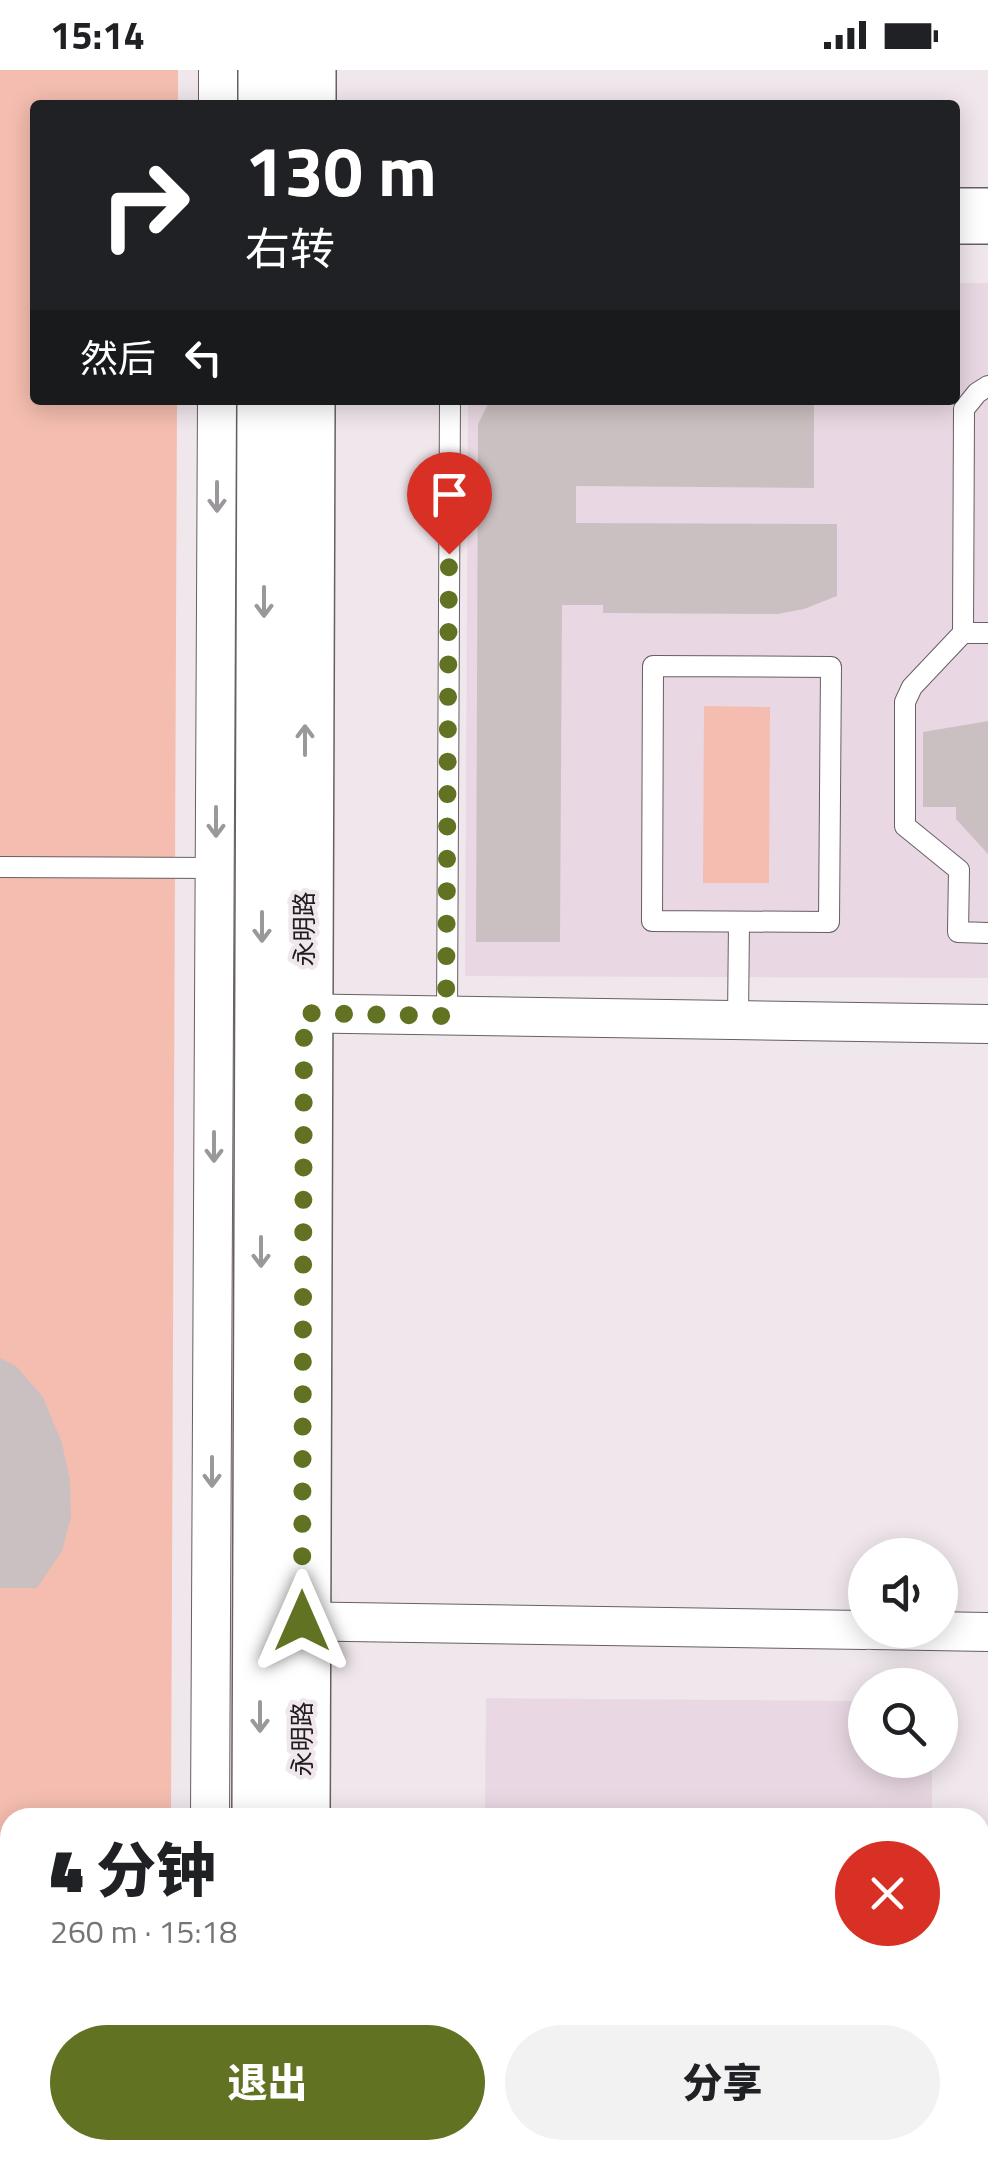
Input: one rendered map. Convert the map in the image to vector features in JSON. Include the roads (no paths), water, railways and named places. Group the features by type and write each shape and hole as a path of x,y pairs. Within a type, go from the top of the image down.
{"street":[{"path":"218,70 218,100"},
{"path":"266,70 266,100"},
{"path":"308,70 308,100"},
{"path":"960,180 988,180"},
{"path":"960,216 988,216"},
{"path":"210,1808 217,405"},
{"name":"永明路","path":"261,1808 281,1621 283,1013 265,405"},
{"name":"永明路","path":"283,1013 307,405"},
{"path":"283,1013 988,1024"},
{"path":"281,1621 848,1630"},
{"name":"永明路","path":"281,1621 301,1808"},
{"path":"958,1631 988,1632"}],"lane":[{"path":"988,386 964,409 963,633 912,687 905,702 905,826 959,870 958,932 988,932"},
{"path":"446,1016 450,405"},
{"path":"963,633 988,634"},
{"path":"654,666 831,667 830,922 738,922 652,921 654,666"},
{"path":"0,866 216,868"},
{"path":"738,922 738,1020"}]}
